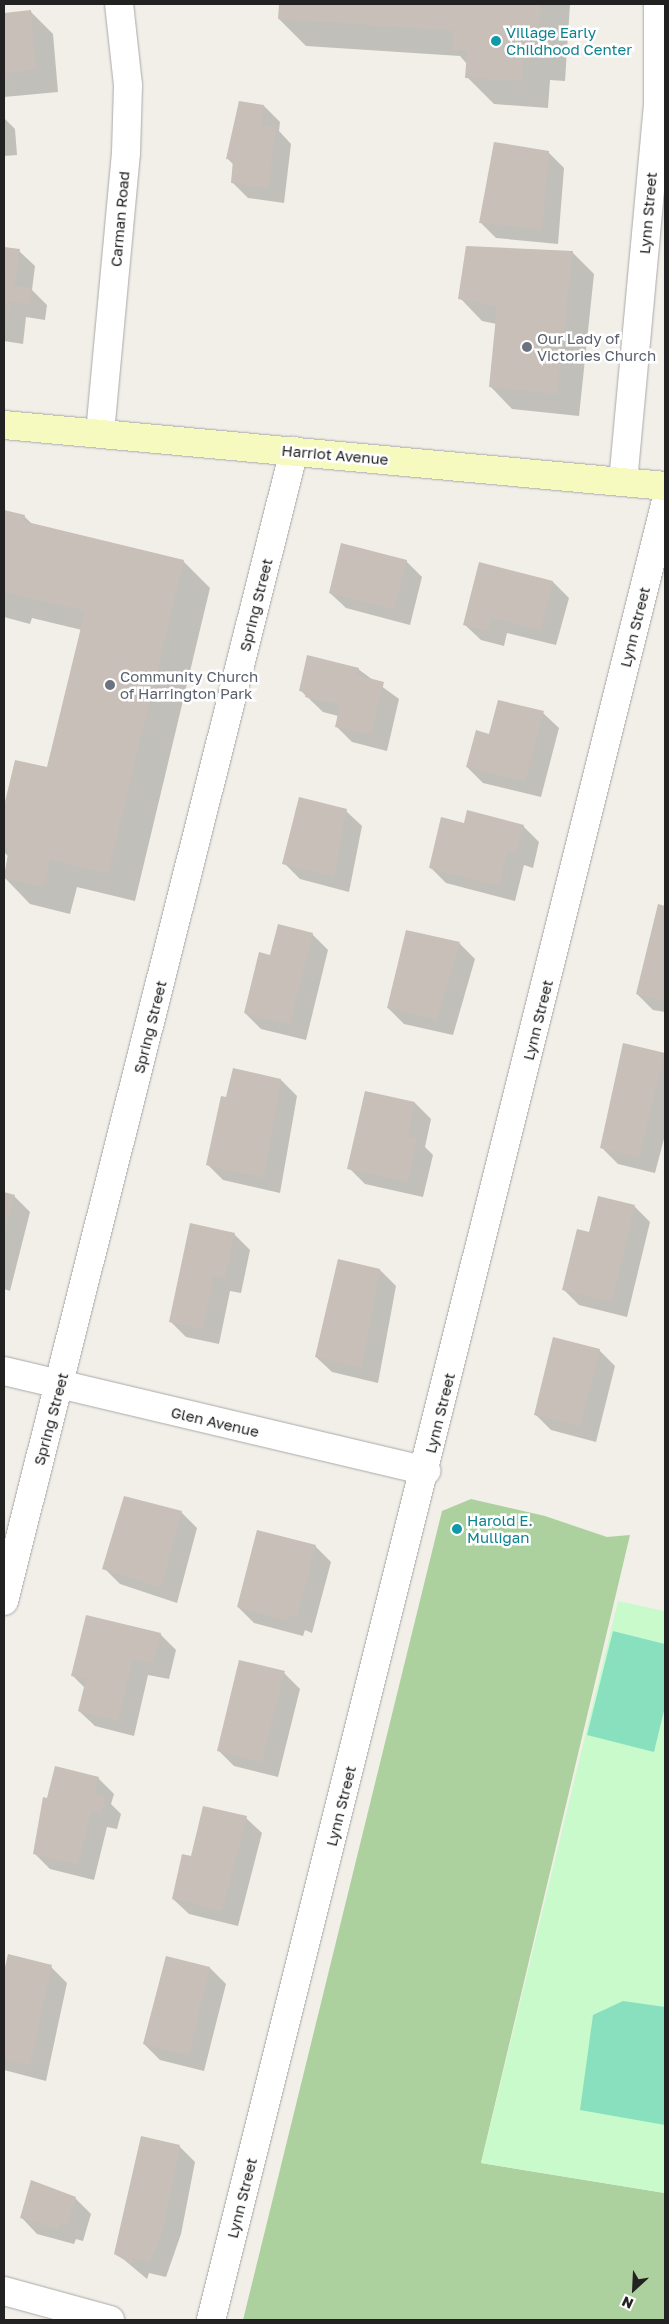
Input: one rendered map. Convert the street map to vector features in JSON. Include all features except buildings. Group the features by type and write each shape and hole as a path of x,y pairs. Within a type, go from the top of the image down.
{"street":[{"name":"Carman Road","path":"100,434 126,153 128,85 120,4"},
{"name":"Lynn Street","path":"624,482 658,102 658,4"},
{"name":"Harriot Avenue","path":"4,425 665,486"},
{"name":"Spring Street","path":"4,1601 294,451"},
{"name":"Lynn Street","path":"211,2320 426,1471 665,504"},
{"name":"Glen Avenue","path":"4,1371 426,1471"},
{"path":"4,2291 110,2320"}],"green space":[{"path":"471,1499 545,1516 607,1537 630,1535 481,2163 665,2193 665,2320 243,2320 442,1511"},
{"path":"618,1601 665,1611 665,1644 613,1631 654,1752 665,1707 665,2193 481,2163"},
{"path":"613,1631 665,1644 665,1707 654,1752 587,1735"},
{"path":"623,2001 665,2007 665,2125 580,2110 593,2015"}],"place":[{"name":"Village Early Childhood Center","path":"496,41"},
{"name":"Our Lady of Victories Church","path":"527,347"},
{"name":"Community Church of Harrington Park","path":"110,685"},
{"name":"Harold E. Mulligan","path":"457,1529"}]}
